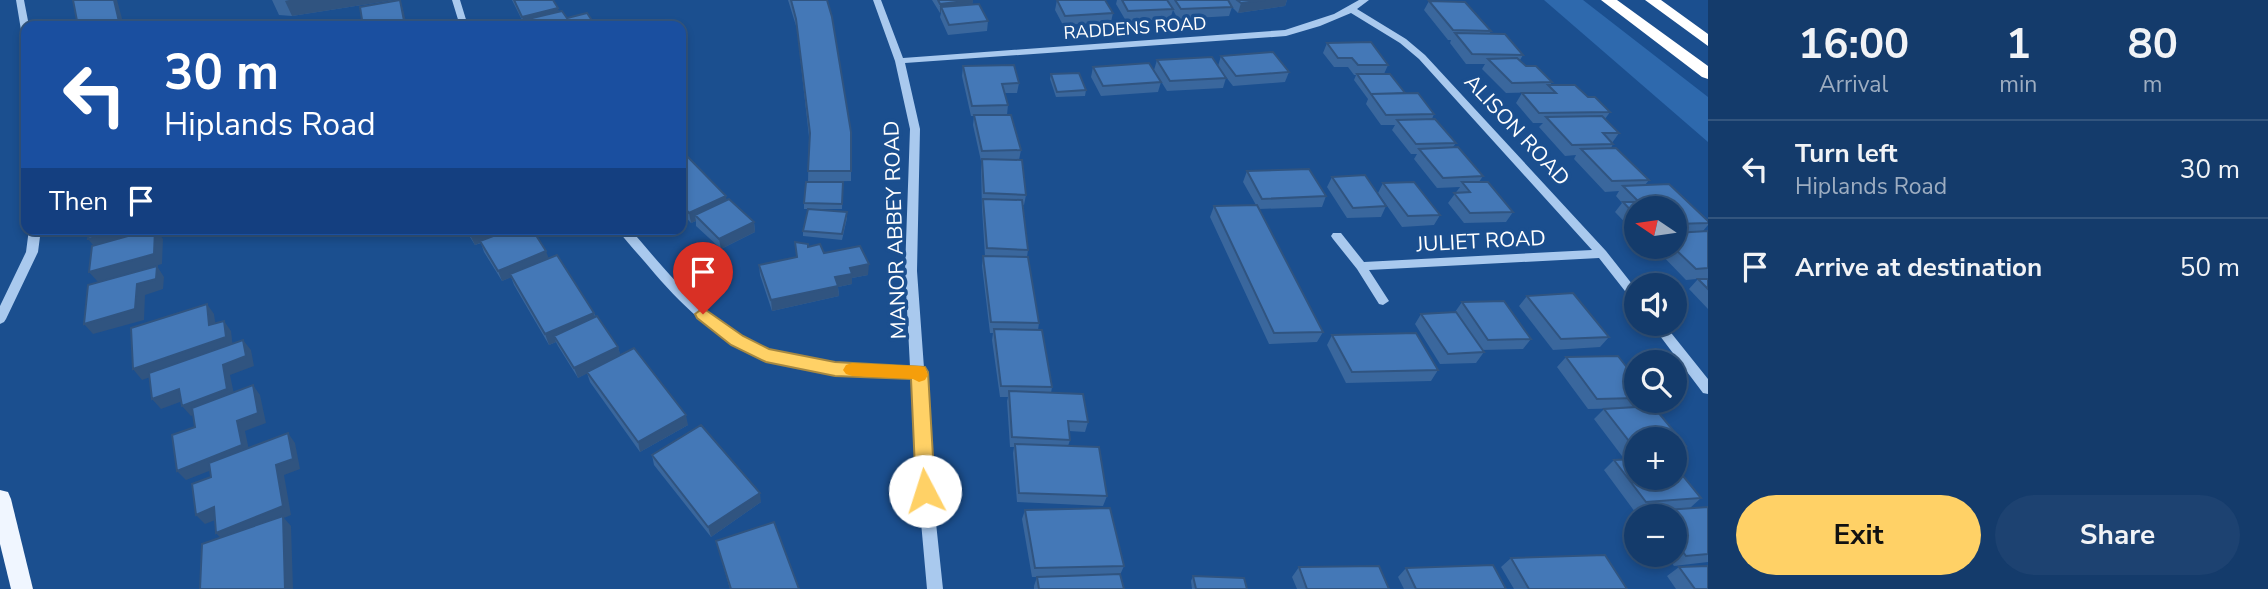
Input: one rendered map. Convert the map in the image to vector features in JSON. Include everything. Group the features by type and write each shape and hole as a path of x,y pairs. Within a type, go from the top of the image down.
{"highway":[{"path":"1608,0 1708,75"},
{"path":"1652,0 1708,41"}],"main road":[{"path":"0,499 22,589"}],"street":[{"path":"20,0 24,21"},
{"path":"456,0 462,21"},
{"name":"MANOR ABBEY ROAD","path":"877,0 900,61 915,129 912,271 923,466 935,589"},
{"name":"RADDENS ROAD","path":"900,61 1286,33 1352,10 1365,0"},
{"name":"ALISON ROAD","path":"1352,10 1403,41 1422,57 1602,254 1624,282"},
{"path":"0,319 32,252 35,235"},
{"path":"628,235 686,300 737,340 766,355 835,369 919,372"},
{"path":"1337,236 1361,266 1382,301"},
{"name":"JULIET ROAD","path":"1361,266 1602,254"},
{"path":"1666,336 1708,389"}],"shaded area":[{"path":"1544,0 1583,0 1708,97 1708,142"}],"building":[{"path":"73,0 114,0 119,21 77,21"},
{"path":"400,0 404,21 362,21 360,7"},
{"path":"514,0 553,0 558,8 522,17"},
{"path":"791,0 827,0 851,132 851,171 808,171 810,133 796,19"},
{"path":"938,0 973,0 940,4"},
{"path":"1057,0 1105,0 1113,13 1065,16"},
{"path":"1122,0 1167,0 1173,9 1128,11"},
{"path":"1175,0 1228,0 1232,7 1181,9"},
{"path":"1237,0 1265,0 1241,3"},
{"path":"1429,1 1465,2 1491,31 1453,30"},
{"path":"979,4 988,21 949,25 941,7"},
{"path":"562,11 567,18 587,13 592,21 529,21 528,19"},
{"path":"1455,33 1505,34 1523,55 1472,54"},
{"path":"1371,42 1388,65 1358,65 1352,58 1338,58 1327,43"},
{"path":"1273,52 1289,72 1236,76 1221,56"},
{"path":"1212,57 1226,78 1170,81 1157,60"},
{"path":"1517,58 1526,66 1536,66 1552,82 1512,83 1488,59"},
{"path":"1149,63 1161,82 1103,86 1093,67"},
{"path":"1014,65 1019,83 1002,84 1008,105 972,106 963,66"},
{"path":"1079,73 1086,90 1057,92 1051,74"},
{"path":"1357,74 1390,74 1405,93 1371,94"},
{"path":"1548,85 1575,85 1588,97 1595,97 1610,112 1539,113 1522,93 1556,93"},
{"path":"1418,93 1434,114 1386,115 1371,94"},
{"path":"974,115 1011,115 1021,150 982,151"},
{"path":"1602,116 1619,133 1603,133 1613,144 1572,145 1546,117"},
{"path":"1435,119 1456,143 1416,144 1397,120"},
{"path":"1458,147 1483,176 1443,178 1419,149"},
{"path":"1616,148 1649,180 1612,181 1581,149"},
{"path":"686,155 726,196 689,213 686,210"},
{"path":"982,159 1022,160 1026,195 984,193"},
{"path":"1309,169 1326,196 1262,199 1247,171"},
{"path":"1365,175 1386,206 1353,208 1332,177"},
{"path":"806,182 843,182 842,204 804,203"},
{"path":"1414,182 1440,215 1408,216 1383,183"},
{"path":"1462,182 1488,182 1513,212 1470,213 1454,193 1470,192"},
{"path":"1669,184 1682,196 1633,196 1623,186"},
{"path":"729,199 754,222 719,239 695,215"},
{"path":"983,199 1022,200 1028,250 987,248"},
{"path":"1687,201 1708,221 1687,224"},
{"path":"1257,205 1323,332 1274,333 1214,206"},
{"path":"808,209 847,212 842,234 803,231"},
{"path":"1708,231 1708,268 1696,269 1686,259 1687,232"},
{"path":"133,235 155,235 154,254 89,272 92,246"},
{"path":"496,235 536,235 546,251 498,271 480,241"},
{"path":"795,242 808,244 808,247 820,244 824,253 860,246 869,264 850,268 852,274 835,277 838,286 771,300 759,265 797,257"},
{"path":"557,255 594,313 545,334 510,274"},
{"path":"983,256 1028,257 1039,323 991,322"},
{"path":"157,266 156,279 137,284 135,309 84,324 88,285"},
{"path":"1698,279 1708,279 1708,289"},
{"path":"1573,293 1609,337 1561,339 1527,296"},
{"path":"1504,301 1531,339 1488,340 1462,302"},
{"path":"207,304 209,325 224,321 226,337 133,369 131,328"},
{"path":"1456,312 1484,352 1448,354 1421,314"},
{"path":"597,316 618,347 574,368 554,336"},
{"path":"994,329 1042,330 1052,387 1001,386"},
{"path":"1416,333 1438,370 1352,372 1332,335"},
{"path":"243,340 246,356 223,365 227,389 182,406 179,389 152,399 149,373"},
{"path":"634,348 686,415 638,442 587,372"},
{"path":"1618,356 1624,364 1624,398 1597,399 1566,357"},
{"path":"253,385 258,413 237,421 242,445 177,471 172,435 195,427 192,408"},
{"path":"1009,391 1083,394 1088,422 1068,421 1070,440 1012,437"},
{"path":"1624,408 1624,413 1659,413 1670,427 1624,427 1624,435 1604,409"},
{"path":"701,425 760,493 708,527 652,455"},
{"path":"288,433 293,459 276,465 283,506 216,533 214,507 196,515 192,484 211,477 209,463"},
{"path":"1015,444 1099,447 1107,496 1019,493"},
{"path":"1614,460 1624,460 1624,473"},
{"path":"1687,481 1701,498 1646,502 1637,490 1687,490"},
{"path":"1708,507 1708,554 1687,556 1687,508"},
{"path":"1110,508 1124,566 1035,568 1025,510"},
{"path":"283,516 285,589 200,589 202,544"},
{"path":"774,522 799,589 731,589 716,541"},
{"path":"1605,555 1627,589 1529,589 1511,558"},
{"path":"1493,565 1506,589 1416,589 1406,568"},
{"path":"1379,566 1389,589 1307,589 1299,567"},
{"path":"1708,566 1708,589 1695,589 1679,567"},
{"path":"1120,574 1124,589 1039,589 1037,577"},
{"path":"1193,576 1244,578 1247,589 1196,589"}],"slow traffic":[{"path":"852,370 919,372 919,375"}],"route":[{"path":"703,314 737,340 766,355 835,369 919,372 925,491"}]}
